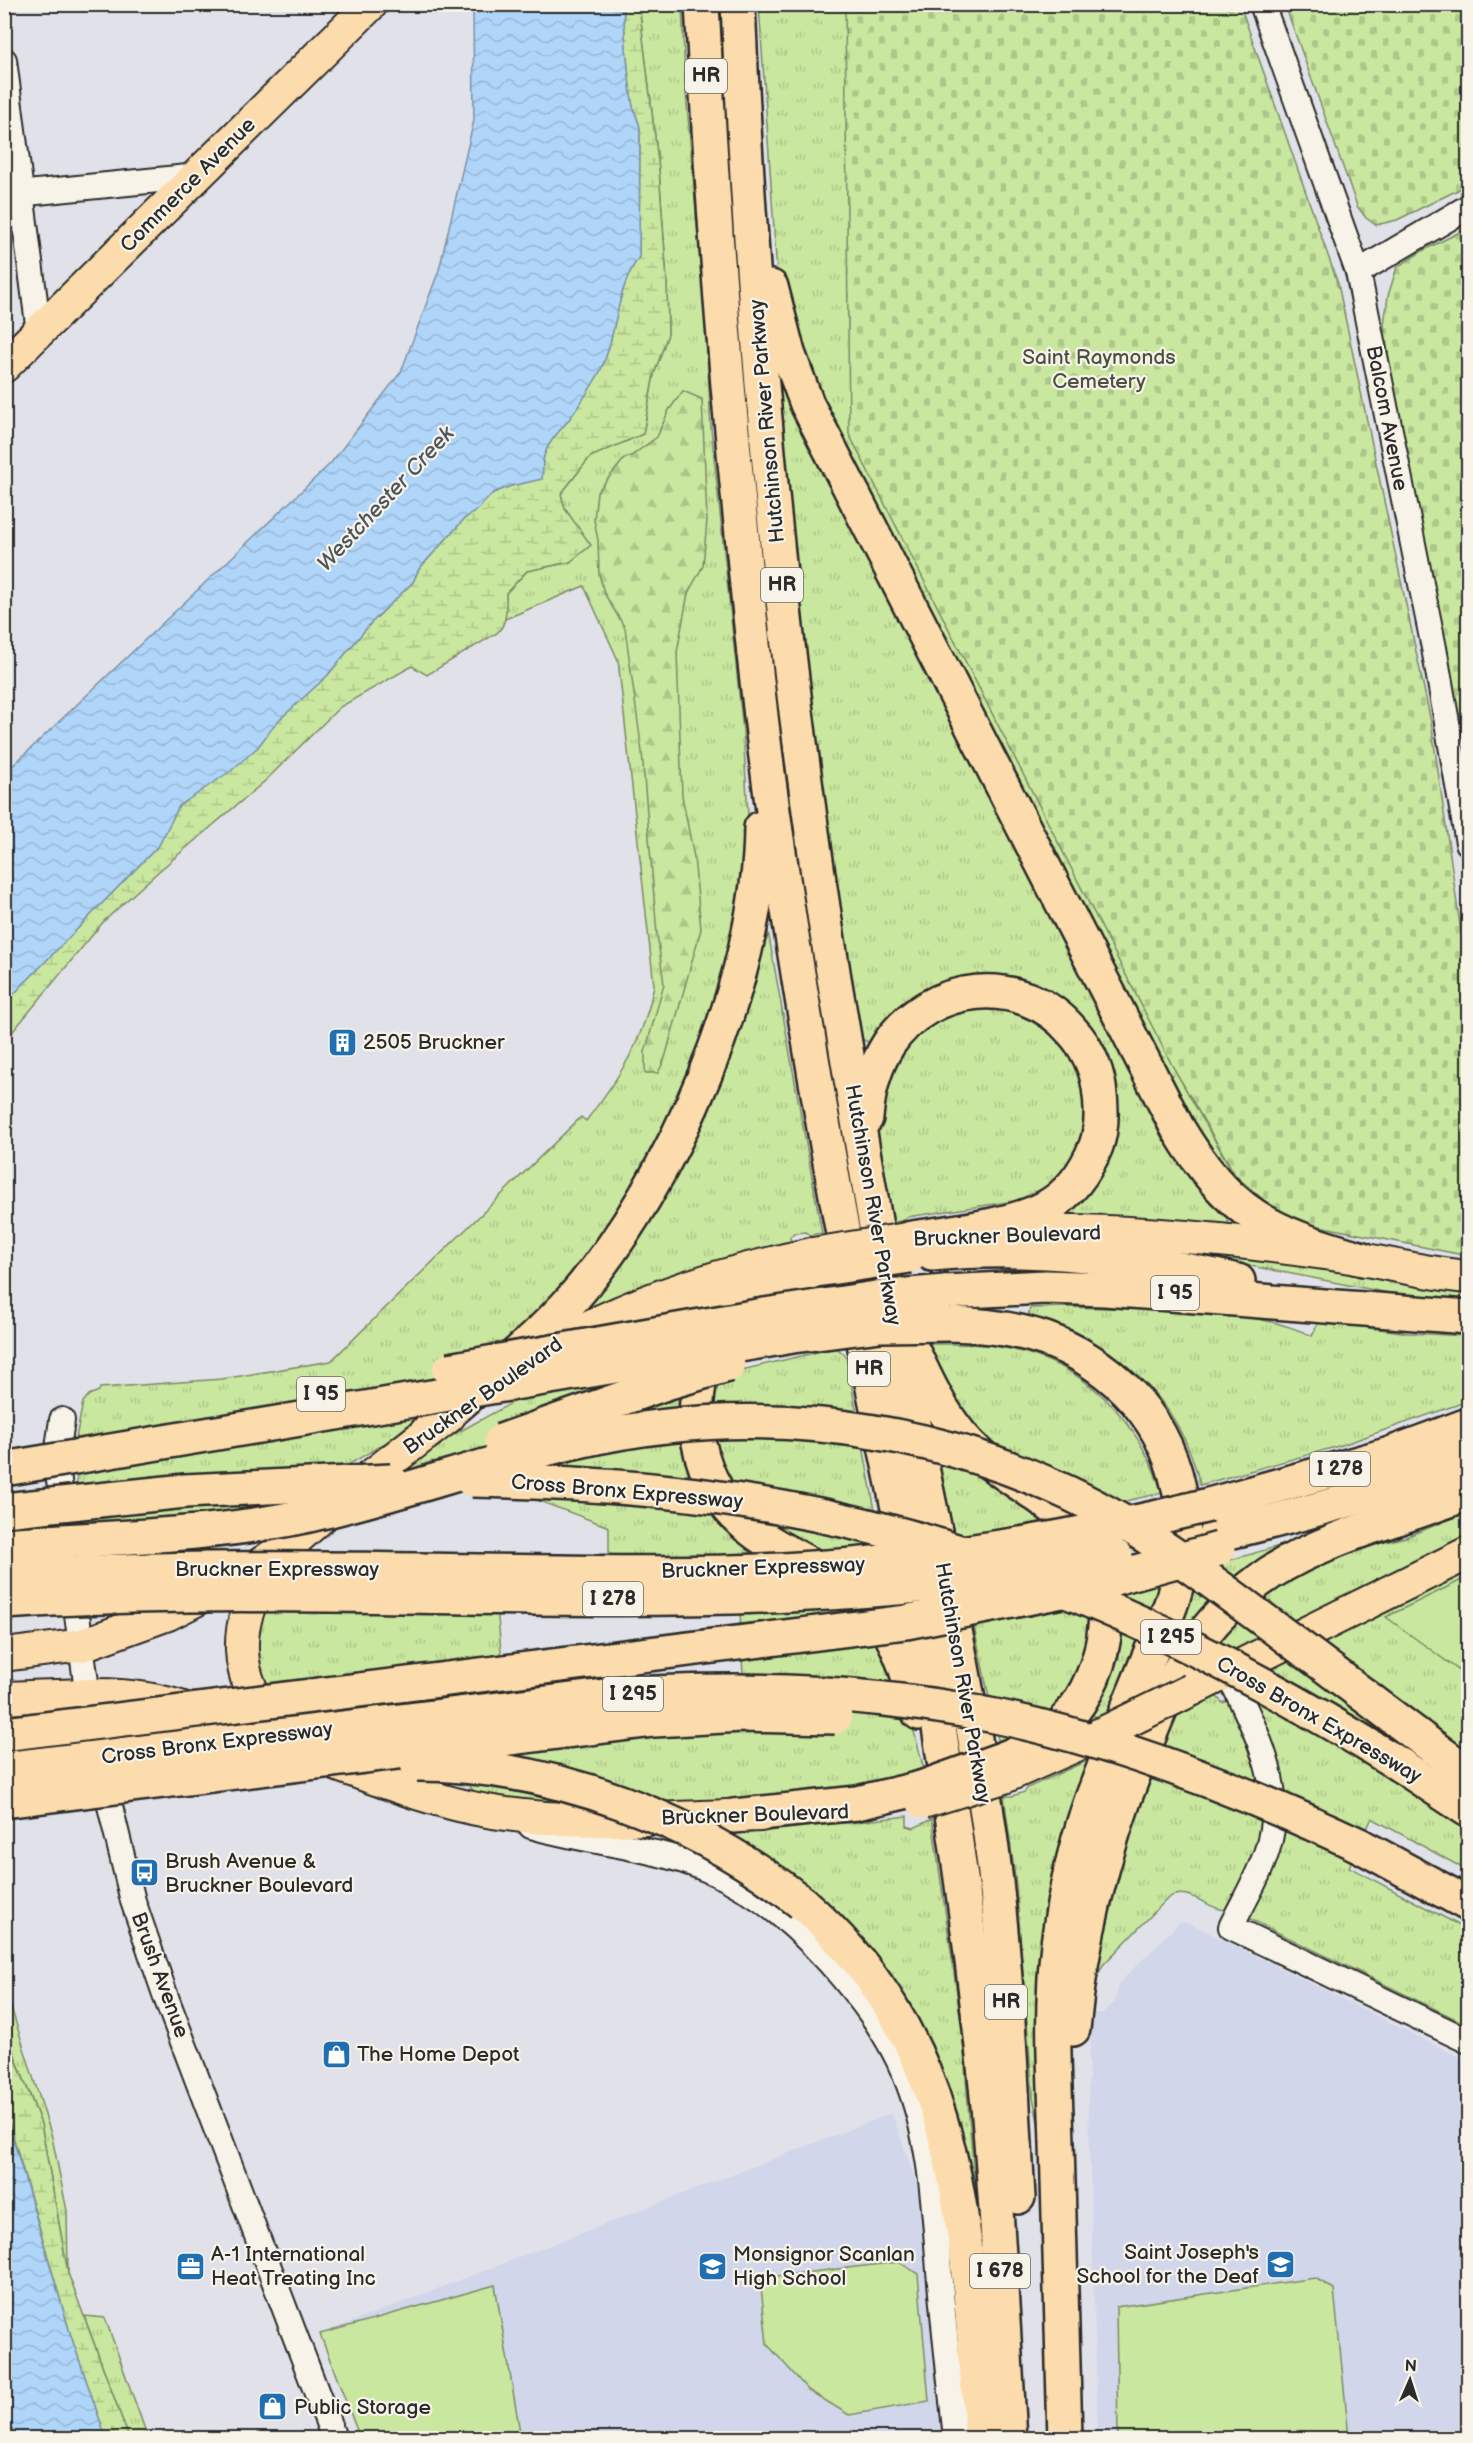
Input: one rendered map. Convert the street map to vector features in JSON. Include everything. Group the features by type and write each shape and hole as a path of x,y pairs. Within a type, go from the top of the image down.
{"highway":[{"name":"Hutchinson River Parkway","path":"702,4 709,148 726,362 762,722 780,859 826,1144 924,1640 956,1849"},
{"name":"Hutchinson River Parkway","path":"738,4 747,178 764,413 789,651 820,883 865,1162 890,1302 956,1636 995,1873 1003,1951 1032,2439"},
{"path":"747,178 779,322 794,372 807,404 1177,1127 1211,1178 1242,1208 1282,1232 1363,1259"},
{"path":"427,1432 544,1327 575,1295 640,1203 681,1126 731,1001 748,943 760,857 762,722"},
{"path":"427,1432 580,1356 688,1308 751,1285 815,1262 909,1247 1029,1215 1047,1207 1066,1192 1090,1160 1100,1132 1100,1092 1096,1072 1075,1034 1060,1018 1042,1006 1021,997 1000,992 978,991 956,994 937,1002 904,1024 878,1062 867,1111 865,1162"},
{"path":"909,1247 1082,1254 1165,1266 1316,1298 1404,1313"},
{"path":"815,1262 785,1282 752,1298 735,1310 722,1326 706,1355 698,1388 696,1418 699,1446 704,1465 716,1488 724,1501 745,1523 768,1541 845,1585 868,1604 888,1629 899,1651 910,1683 956,1849"},
{"name":"I 95","path":"4,1454 661,1332 844,1302 945,1292 1046,1287 1115,1289 1468,1317"},
{"path":"734,1816 922,1795 1003,1768 1052,1733 1068,1718 1086,1690 1098,1662 1105,1632 1105,1609 1100,1575 1087,1544 1068,1521 978,1453 956,1429 938,1402 890,1302"},
{"path":"159,1534 242,1520 312,1501 440,1461 675,1380 736,1363 866,1334 951,1323"},
{"path":"4,1469 793,1336 881,1325 951,1323 997,1326 1025,1331 1063,1345 1101,1368 1134,1399 1159,1433 1175,1470 1183,1508 1184,1545 1173,1598 1084,1820 1074,1854 1062,1916 1055,1979 1054,2038 1065,2439"},
{"path":"4,1545 243,1527 324,1512 564,1444 653,1427 760,1421 879,1432 932,1444 997,1464 1055,1487 1110,1514 1175,1554 1468,1773"},
{"name":"Bruckner Expressway","path":"4,1602 127,1595 246,1593 603,1599 783,1596 933,1586 1100,1560 1215,1530 1387,1455 1468,1425"},
{"path":"4,1734 906,1622 1053,1594 1139,1572 1215,1530 1377,1493 1468,1459"},
{"name":"Cross Bronx Expressway","path":"4,1510 211,1489 438,1480 542,1482 626,1487 695,1494 784,1508 862,1525 936,1545 1012,1570 1098,1603 1282,1695 1400,1765 1468,1810"},
{"path":"1062,2356 1074,2273 1070,2076 1077,1990 1093,1908 1121,1811 1142,1752 1167,1694 1189,1654 1209,1628 1238,1598 1272,1572 1326,1545 1468,1493"},
{"name":"Bruckner Expressway","path":"4,1577 222,1568 635,1573 793,1569 902,1561 1077,1535 1215,1530"},
{"name":"Cross Bronx Expressway","path":"4,1770 586,1698 677,1691 758,1691 869,1698 997,1716 1130,1754 1250,1798 1359,1845 1468,1904"},
{"path":"4,1801 635,1722 723,1716 802,1715 891,1721 1013,1735 1126,1760 1250,1798"},
{"path":"268,1768 341,1764 439,1765 486,1769 552,1783 634,1808 699,1836 762,1873 802,1903 851,1952 885,1996 914,2048 936,2103 952,2160 962,2218 982,2439"},
{"path":"4,1820 376,1775 465,1773 552,1783"},
{"name":"I 678","path":"956,1849 975,1988 990,2124 1010,2439"}],"main road":[{"name":"Commerce Avenue","path":"4,366 371,4"},
{"name":"Bruckner Boulevard","path":"909,1247 1032,1230 1128,1232 1235,1241 1468,1277"},
{"name":"Bruckner Boulevard","path":"4,1655 82,1645 168,1614 245,1575 294,1542 345,1497 427,1432"},
{"path":"294,1542 263,1578 245,1614 242,1642 245,1672 253,1695 276,1725 302,1746 332,1762"},
{"path":"1003,1768 1101,1734 1468,1553"},
{"path":"4,1683 65,1663 82,1645"},
{"name":"Bruckner Boulevard","path":"4,1698 129,1696 167,1703 455,1804 503,1814 561,1818 734,1816"}],"street":[{"name":"Balcom Avenue","path":"1262,4 1358,272 1434,648 1468,843"},
{"path":"4,60 13,194 39,332"},
{"path":"13,194 198,176"},
{"path":"1358,272 1468,207"},
{"name":"Brush Avenue","path":"62,1420 58,1448 58,1473 96,1749 120,1855 167,2000 334,2439"},
{"path":"1228,1672 1266,1758 1272,1780 1273,1802 1272,1831 1266,1852 1231,1927 1468,2041"},
{"path":"455,1804 568,1836 666,1856 710,1870 739,1885 782,1917 819,1951 860,1998 895,2052 906,2077 921,2129 933,2193 956,2439"}],"shaded area":[{"name":"Saint Joseph's School for the Deaf","path":"1179,1923 1189,1923 1468,2061 1468,2438 1098,2438 1088,2102 1093,2013 1102,2013 1115,2002 1120,1982"},
{"name":"Monsignor Scanlan High School","path":"892,2113 922,2199 942,2438 360,2438 320,2334"}],"green space":[{"path":"623,5 639,5 659,170 667,281 668,334 654,374 643,434 590,457 561,494 565,509 591,545 570,562 527,571 506,593 505,620 497,633 427,675 412,666 340,707 265,781 104,921 5,1041 5,1003 159,845 179,806 257,748 277,721 327,676 370,624 413,582 419,569 465,518 476,511 493,493 542,479 543,459 548,445 585,397 598,375 609,345 625,284 639,257 640,128 633,108 630,89"},
{"path":"639,5 682,5 685,80 706,331 711,428 743,731 748,814 735,952 710,1031 653,1162 543,1319 385,1443 198,1555 88,1577 75,1464 76,1438 83,1402 89,1395 99,1391 100,1388 222,1379 331,1361 581,1117 586,1121 620,1074 644,1025 654,986 618,660 584,586 505,619 506,593 527,571 570,562 590,545 565,509 561,494 590,457 643,434 654,374 668,334 667,281 659,170"},
{"path":"759,5 846,5 1159,1039 1227,1162 1242,1182 1236,1188 1218,1171 824,421 777,274"},
{"name":"Saint Raymonds Cemetery","path":"845,5 1240,5 1338,284 1431,722 1468,981 1468,1256 1304,1223 1273,1208 1236,1176 1172,1065 849,434"},
{"path":"1285,5 1468,5 1468,185 1397,220 1376,225 1366,218 1357,206"},
{"path":"1468,228 1468,765 1384,325 1388,296 1397,267 1424,250"},
{"path":"773,324 1229,1214 1227,1231 1043,1221 1111,1103 1020,987 868,1042 861,1039 843,933 786,512"},
{"path":"683,391 702,399 707,520 703,566 688,593 677,652 682,796 694,857 701,929 665,1058 658,1073 645,1073 645,1052 664,984 657,934 642,752 625,628 604,593 599,574 598,540 594,520 597,492 625,458 657,437 669,410"},
{"path":"759,929 768,931 822,1233 810,1235 806,1232 794,1233 790,1237 792,1247 563,1326 588,1302"},
{"path":"998,1002 1059,1031 1093,1103 1068,1179 1031,1197 1015,1201 907,1217 891,1223 878,1134 877,1093 924,1018"},
{"path":"1081,1243 1164,1245 1468,1290 1468,1300 1389,1293 1200,1256"},
{"path":"1030,1308 1160,1309 1226,1314 1287,1326 1312,1336 1319,1321 1409,1333 1468,1336 1468,1401 1339,1446 1200,1485 1190,1452 1176,1423 1159,1398 1138,1376 1115,1358 1088,1342 1028,1316"},
{"path":"926,1344 1005,1348 1034,1355 1060,1366 1084,1381 1123,1418 1139,1441 1152,1466 1162,1493 1084,1510 974,1438"},
{"path":"838,1349 846,1356 893,1606 886,1607 782,1537 728,1484 708,1432 716,1376"},
{"path":"683,1373 685,1439 850,1603 898,1671 925,1773 887,1783 666,1807 550,1805 477,1794 469,1786 372,1768 283,1715 260,1686 254,1613 494,1576 506,1704 743,1677 739,1589 609,1588 609,1527 432,1461 367,1489 453,1435 528,1394"},
{"path":"925,1397 1053,1520 1094,1632 1064,1704 1000,1749"},
{"path":"1468,1512 1468,1542 1191,1678 1216,1634 1281,1582 1348,1551 1406,1537"},
{"path":"1303,1539 1149,1695 1199,1569"},
{"path":"1468,1562 1468,1757 1425,1725 1391,1780 1468,1831 1468,1871 1372,1818 1349,1867 1468,1930 1468,2025 1248,1918 1274,1859 1245,1685 1254,1670"},
{"path":"1162,1577 1138,1644 1106,1719 1083,1713 1114,1595"},
{"path":"1468,1577 1468,1677 1386,1617"},
{"path":"1211,1697 1217,1697 1223,1703 1230,1699 1260,1772 1264,1812 1254,1859 1227,1910 1183,1894 1168,1898 1103,1965 1097,1977 1093,2006 1089,2006 1121,1847 1170,1720"},
{"path":"1093,1758 1072,1815 1044,1911 1047,1918 1044,2153 1033,2097 1016,1885 1004,1796 1025,1792 1027,1788"},
{"path":"907,1816 907,1826 914,1828 932,1819 962,2029 975,2190 969,2191 950,2113 707,1826 849,1823"},
{"path":"4,1985 52,2137 67,2211 68,2273 41,2124 5,2029"},
{"path":"4,2029 41,2124 68,2273 129,2438 106,2438 70,2333 5,2108"},
{"path":"899,2262 918,2274 929,2401 849,2415 808,2390 767,2344 760,2278"},
{"path":"1315,2278 1334,2289 1349,2438 1118,2438 1116,2307"},
{"path":"495,2285 521,2438 360,2438 320,2334"},
{"path":"84,2316 105,2318 148,2438 129,2438"}],"water":[{"name":"Westchester Creek","path":"473,5 623,5 630,89 633,108 640,128 639,257 625,285 609,346 598,375 574,413 548,445 543,459 542,479 493,493 476,511 465,518 419,569 413,582 370,624 327,676 277,722 257,748 232,770 179,806 159,845 5,1003 5,773 331,463 401,372 439,270 474,120"},
{"path":"4,2108 70,2333 106,2438 5,2438"}],"place":[{"name":"2505 Bruckner","path":"342,1042"},
{"name":"Brush Avenue & Bruckner Boulevard","path":"144,1873"},
{"name":"The Home Depot","path":"336,2054"},
{"name":"Saint Joseph's School for the Deaf","path":"1280,2264"},
{"name":"A-1 International Heat Treating Inc","path":"190,2266"},
{"name":"Monsignor Scanlan High School","path":"712,2266"},
{"name":"Public Storage","path":"273,2407"}]}
